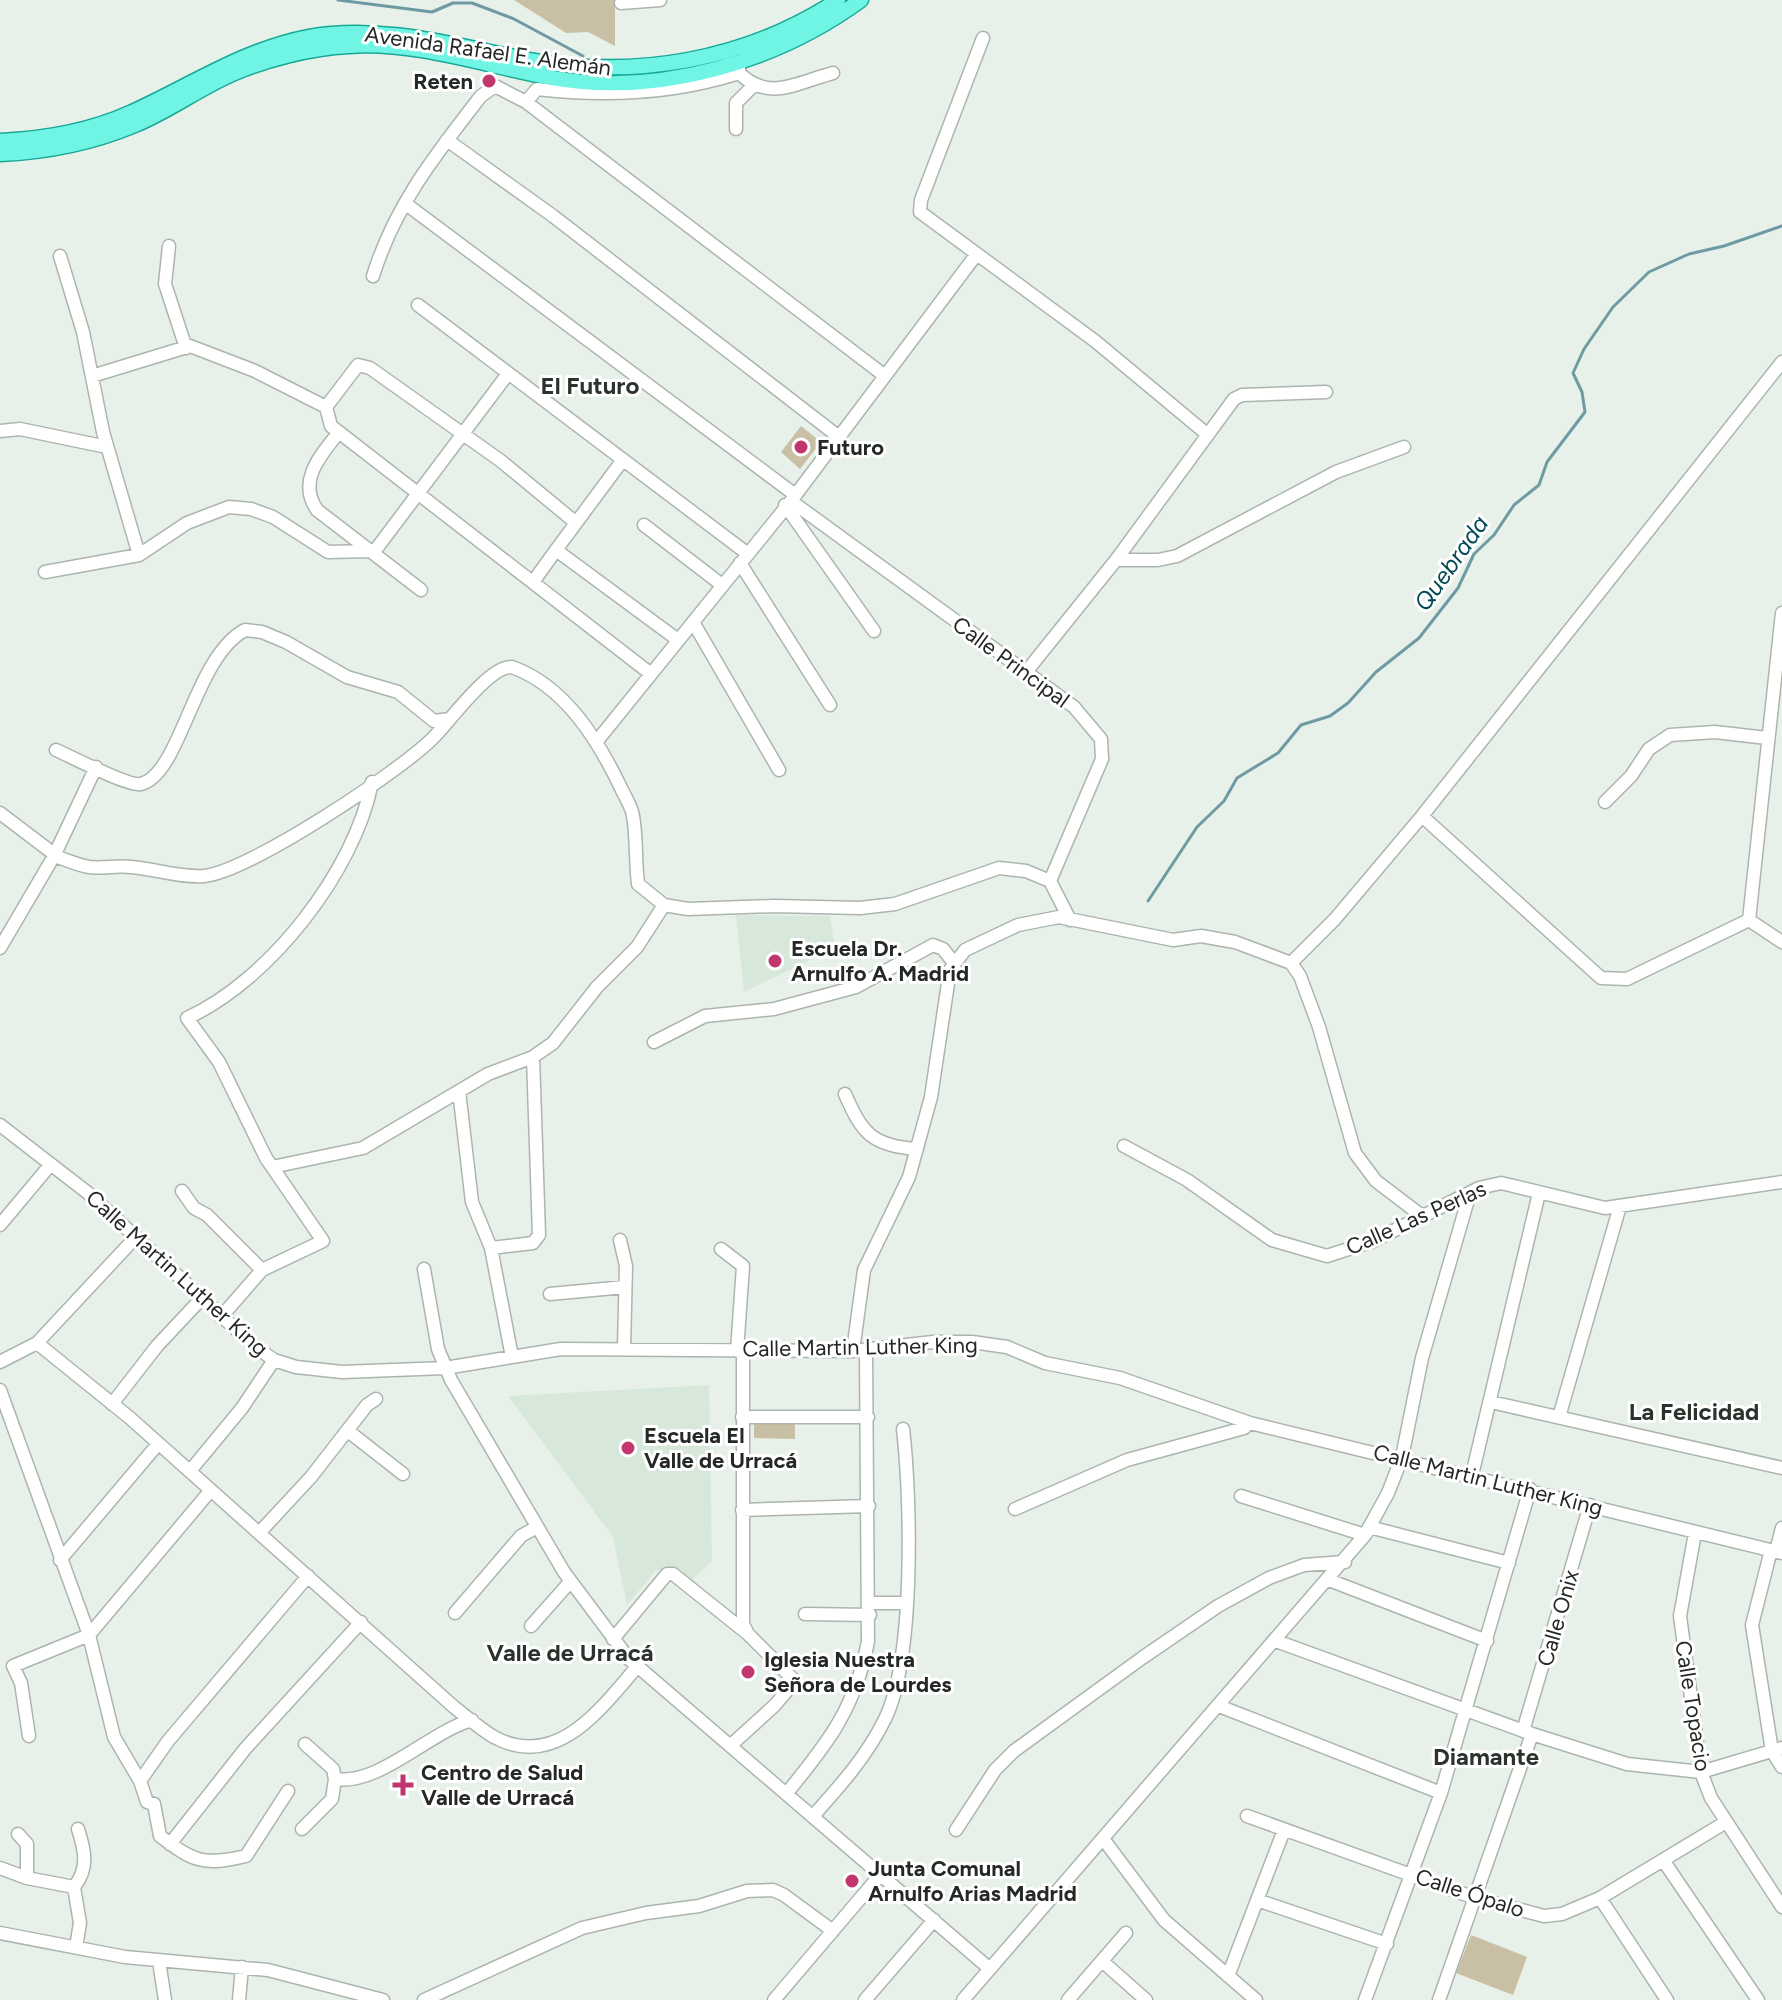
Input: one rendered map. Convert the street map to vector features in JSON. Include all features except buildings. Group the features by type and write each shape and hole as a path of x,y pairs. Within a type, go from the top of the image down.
{"main road":[{"name":"Avenida Rafael E. Alemán","path":"0,141 69,132 117,118 225,63 308,37 351,32 395,35 557,64 629,68 702,59 757,41 838,0"},
{"name":"Avenida Rafael E. Alemán","path":"0,154 84,143 155,116 231,74 305,52 350,45 445,55 584,82 660,79 739,67 793,41 861,0"}],"street":[{"path":"621,3 660,0"},
{"path":"983,38 921,200 920,212 1095,341 1208,435"},
{"path":"526,102 537,89 607,95 701,83 739,67 753,86 770,90 833,73"},
{"path":"373,276 382,246 415,181 481,96 495,86 526,102 885,376"},
{"path":"736,129 736,103 753,86"},
{"path":"447,140 553,216 839,437"},
{"name":"Calle Principal","path":"406,204 790,500 1074,707 1101,739 1102,759 1050,881"},
{"path":"169,246 165,284 186,348"},
{"path":"597,741 790,500 976,255"},
{"path":"60,256 107,447 139,555"},
{"path":"418,305 744,558 830,705"},
{"path":"92,376 186,348 223,357 326,407 331,426 651,674"},
{"path":"1291,963 1335,919 1422,816 1782,362"},
{"path":"326,407 358,365 364,366 413,396 501,461 575,522"},
{"path":"45,572 139,555 187,523 229,507 251,509 273,517 328,552 370,551 418,494 507,375"},
{"path":"1026,672 1116,560 1234,399 1242,395 1326,392"},
{"path":"0,431 20,429 107,447"},
{"path":"339,432 310,476 309,500 317,510 421,590"},
{"path":"1116,560 1158,560 1177,556 1336,472 1404,447"},
{"path":"533,582 622,461"},
{"path":"790,500 874,631"},
{"path":"644,525 722,585"},
{"path":"556,550 678,640"},
{"path":"1749,920 1782,613"},
{"path":"693,622 779,770"},
{"path":"56,750 124,782 140,784 154,776 178,739 208,671 228,642 245,630 262,632 286,642 347,677 398,692 434,721 452,719"},
{"path":"0,813 54,855 88,867 128,866 205,876 277,846 372,782 429,742 492,673 512,667 540,682 568,706 597,741 634,814 633,844 638,884 664,905 688,909 774,906 860,908 895,904 999,868 1026,871 1050,881 1070,920"},
{"path":"1605,802 1631,776 1649,749 1670,735 1715,732 1767,738"},
{"path":"0,948 54,855 96,767"},
{"path":"221,1317 262,1270 323,1241 272,1167 219,1062 187,1018 248,980 286,944 354,836 368,804 372,782"},
{"path":"1422,816 1601,978 1627,979 1749,920"},
{"path":"272,1167 363,1148 488,1074 533,1057 553,1043 597,987 637,947 664,905"},
{"path":"786,1794 819,1755 848,1711 862,1671 870,1609 868,1417 860,1351 864,1270 874,1244 897,1207 917,1149 931,1097 944,993 954,963 965,950 1018,925 1059,917 1173,940 1201,936 1235,942 1291,963 1300,976 1319,1027 1355,1153 1376,1181 1422,1216"},
{"path":"1749,920 1782,942"},
{"path":"654,1042 705,1016 774,1009 856,987 933,945 943,949 954,963"},
{"path":"491,1248 533,1243 539,1235 533,1057"},
{"path":"459,1091 472,1202 491,1248 512,1357"},
{"path":"845,1094 855,1117 877,1142 917,1149"},
{"name":"Calle Martin Luther King","path":"0,1125 88,1193 221,1317 274,1360 296,1367 342,1372 445,1368 561,1349 860,1351 933,1342 1007,1347 1045,1363 1120,1378 1250,1423 1402,1457 1776,1551"},
{"name":"Calle Las Perlas","path":"1124,1146 1187,1180 1272,1240 1308,1253 1327,1256 1373,1241 1470,1193 1501,1183 1605,1208 1782,1182"},
{"path":"0,1225 51,1164"},
{"path":"182,1191 194,1208 207,1215 262,1270"},
{"path":"963,2000 1345,1562 1367,1531 1402,1457 1422,1358 1470,1193"},
{"path":"1472,1475 1539,1193"},
{"path":"1559,1417 1620,1206"},
{"path":"0,1362 37,1343 135,1238"},
{"path":"620,1240 626,1266 624,1348"},
{"path":"721,1249 743,1266 740,1351 743,1624 748,1634"},
{"path":"424,1269 445,1368 570,1582 613,1639 637,1667 990,1969"},
{"path":"550,1294 625,1287"},
{"path":"112,1404 157,1346 202,1298"},
{"path":"37,1343 190,1471 496,1738 520,1745 540,1746 560,1741 587,1725 637,1667"},
{"path":"190,1471 242,1408 274,1360"},
{"path":"0,1390 89,1635 114,1737 140,1781 147,1802 154,1804 158,1811 160,1836 190,1859 215,1863 246,1856 288,1791"},
{"path":"259,1533 376,1399"},
{"path":"1491,1402 1782,1468"},
{"path":"742,1417 868,1417"},
{"path":"1015,1509 1127,1460 1244,1428 1250,1423"},
{"path":"813,1816 854,1769 887,1715 900,1669 906,1603 907,1462 903,1429"},
{"path":"348,1431 403,1474"},
{"path":"60,1560 158,1444"},
{"path":"1365,2000 1441,1793 1530,1489"},
{"path":"29,1736 21,1683 13,1666 89,1635 211,1490"},
{"path":"1241,1496 1367,1531 1509,1563"},
{"name":"Calle Onix","path":"1439,2000 1528,1733 1590,1505"},
{"path":"742,1510 869,1506"},
{"path":"455,1613 521,1536 537,1527"},
{"path":"1782,1528 1752,1625 1782,1767"},
{"name":"Calle Topacio","path":"1695,1533 1680,1616 1701,1772 1726,1822 1780,1899"},
{"path":"956,1830 995,1770 1014,1751 1193,1624 1269,1578 1304,1565 1345,1562"},
{"path":"613,1639 667,1574 673,1574 748,1634 795,1681 775,1705 730,1746"},
{"path":"140,1781 168,1741 308,1576"},
{"path":"1329,1580 1487,1641"},
{"path":"531,1626 570,1582"},
{"path":"805,1614 906,1603"},
{"path":"170,1844 245,1749 361,1622"},
{"path":"1276,1641 1528,1733 1627,1764 1701,1772 1777,1750"},
{"path":"1219,1706 1441,1793"},
{"path":"335,1779 351,1781 413,1751 450,1726 472,1720"},
{"path":"302,1829 332,1799 335,1779 333,1769 305,1744"},
{"name":"Calle Ópalo","path":"1247,1816 1475,1898 1544,1916 1576,1910 1600,1898 1726,1822"},
{"path":"76,1947 80,1923 74,1887 85,1872 84,1848 78,1829"},
{"path":"1228,1976 1284,1830"},
{"path":"18,1834 27,1844 27,1878"},
{"path":"1104,1840 1164,1920 1256,2000"},
{"path":"1663,1860 1758,2000"},
{"path":"0,1868 27,1878 74,1887"},
{"path":"774,2000 881,1874"},
{"path":"424,2000 582,1928 646,1913 699,1906 747,1891 773,1890 784,1895 833,1931"},
{"path":"1600,1898 1667,2000"},
{"path":"1257,1900 1387,1944"},
{"path":"865,2000 934,1920"},
{"path":"0,1933 159,1961 242,1967 338,1985 383,2000"},
{"path":"1068,2000 1126,1933"},
{"path":"159,1961 165,2000"},
{"path":"1102,1961 1146,2000"},
{"path":"239,2000 242,1967"}],"shaded area":[{"path":"514,0 615,0 615,46 588,32 566,33"},
{"name":"Futuro","path":"801,426 821,442 800,469 781,452"},
{"name":"Escuela Dr. Arnulfo A. Madrid","path":"736,915 830,916 835,948 744,992"},
{"name":"Escuela El Valle de Urracá","path":"709,1385 712,1561 689,1583 674,1571 656,1570 627,1605 613,1537 508,1396"},
{"path":"754,1418 795,1419 795,1439 754,1438"},
{"path":"1471,1935 1527,1957 1513,1995 1456,1973"}],"waterway":[{"path":"338,0 432,12 453,3 472,3 514,19 583,56"},
{"name":"Quebrada","path":"1148,901 1197,827 1224,801 1237,778 1278,753 1301,725 1330,716 1348,703 1376,672 1419,638 1458,588 1474,554 1494,535 1514,505 1539,485 1547,462 1585,412 1582,392 1573,373 1584,349 1613,307 1649,272 1689,254 1724,246 1782,226"}],"place":[{"name":"Reten","path":"489,81"},
{"name":"Futuro","path":"801,447"},
{"name":"Escuela Dr. Arnulfo A. Madrid","path":"775,961"},
{"name":"Escuela El Valle de Urracá","path":"628,1448"},
{"name":"Iglesia Nuestra Señora de Lourdes","path":"748,1672"},
{"name":"Centro de Salud Valle de Urracá","path":"403,1785"},
{"name":"Junta Comunal Arnulfo Arias Madrid","path":"852,1881"}],"district":[{"name":"El Futuro","path":"590,385"},
{"name":"La Felicidad","path":"1694,1411"},
{"name":"Valle de Urracá","path":"570,1652"},
{"name":"Diamante","path":"1486,1756"}]}
